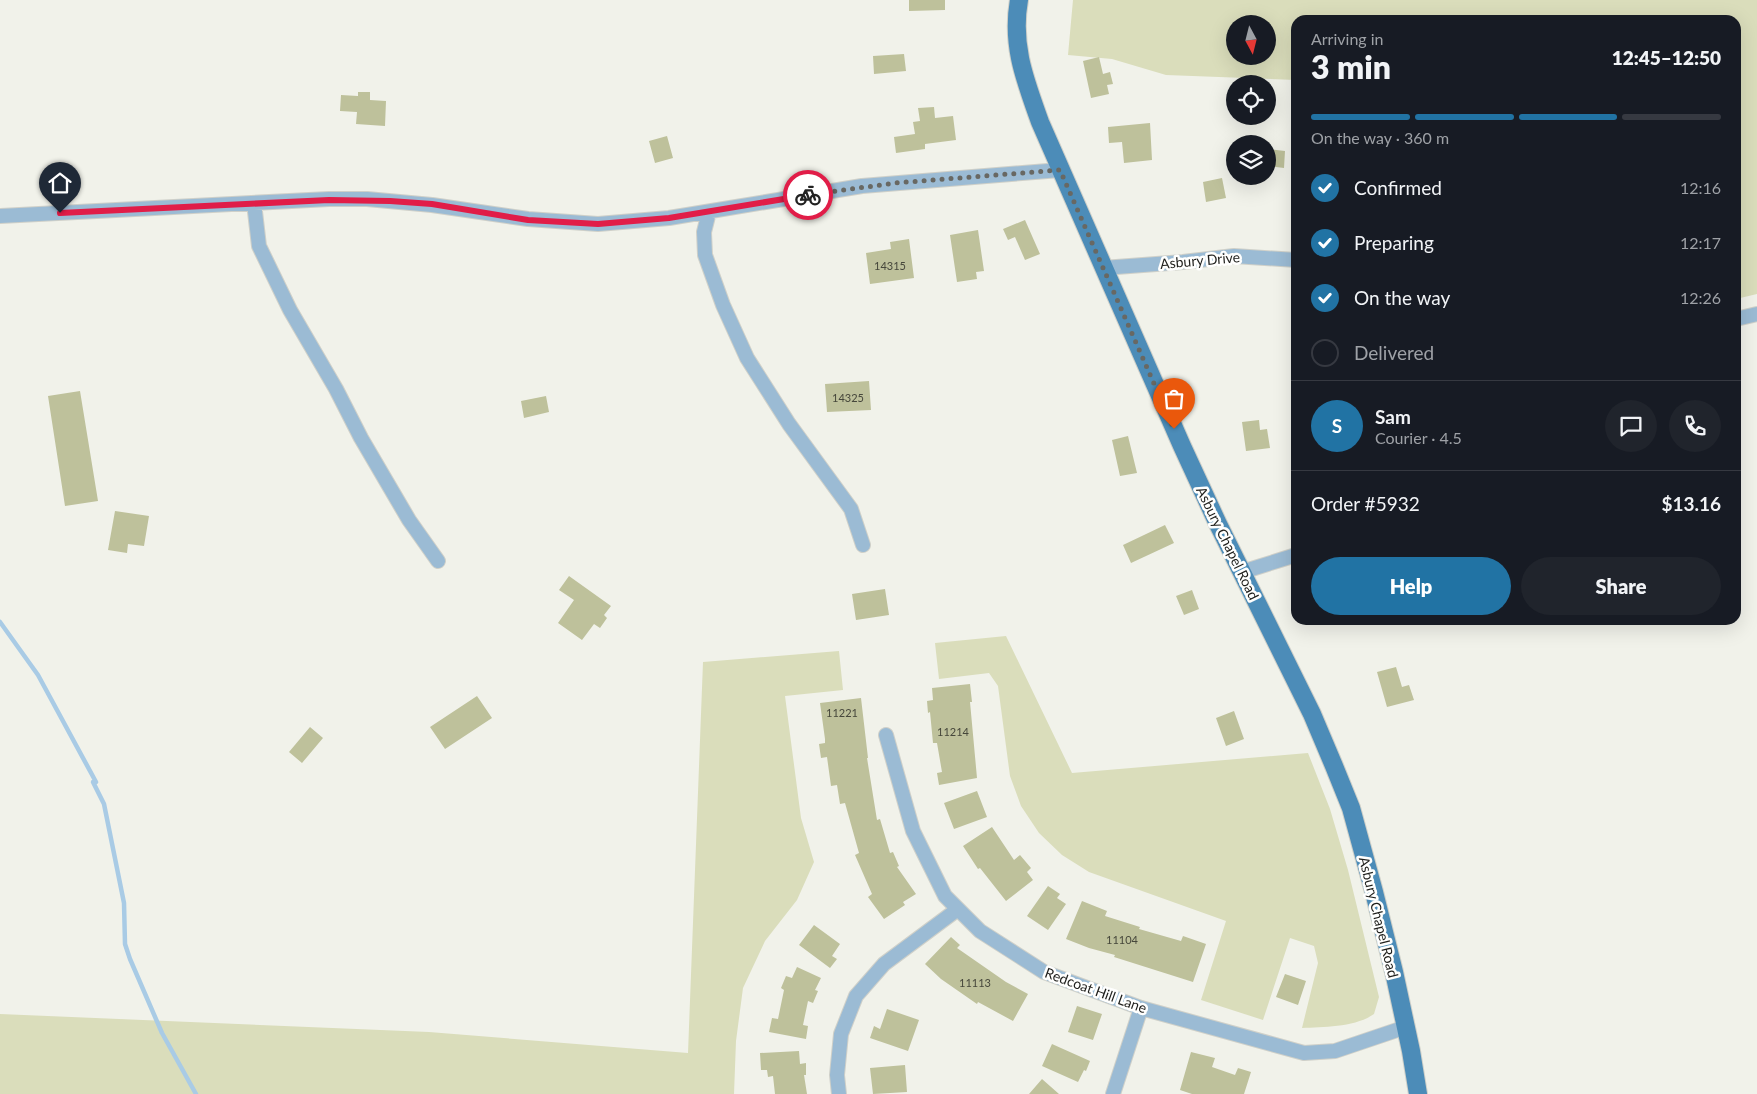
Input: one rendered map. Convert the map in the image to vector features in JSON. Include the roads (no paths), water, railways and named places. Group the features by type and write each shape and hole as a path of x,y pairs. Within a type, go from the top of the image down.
{"main road":[{"name":"Asbury Chapel Road","path":"1019,0 1016,35 1018,50 1023,75 1040,122 1182,446 1312,714 1351,808 1374,892 1406,1027 1418,1094"}],"street":[{"path":"0,216 329,200 432,204 528,220 598,224 659,219 709,212 878,184 1060,170"},
{"path":"254,203 259,246 290,310 409,520 438,561"},
{"path":"709,212 704,232 705,255 723,305 747,358 789,424 851,509 863,545"},
{"name":"Asbury Drive","path":"1103,268 1234,256 1291,260"},
{"path":"1741,318 1757,314"},
{"path":"1242,572 1291,557"},
{"name":"Redcoat Hill Lane","path":"886,735 914,831 946,896 980,931 1044,972 1141,1008 1304,1053 1335,1051 1406,1027"},
{"path":"839,1094 837,1075 841,1034 856,996 884,964 958,909"},
{"path":"1113,1094 1141,1008"}],"waterway":[{"path":"0,622 38,675 96,782 93,782 104,804 124,903 125,944 162,1033 196,1094"}]}
